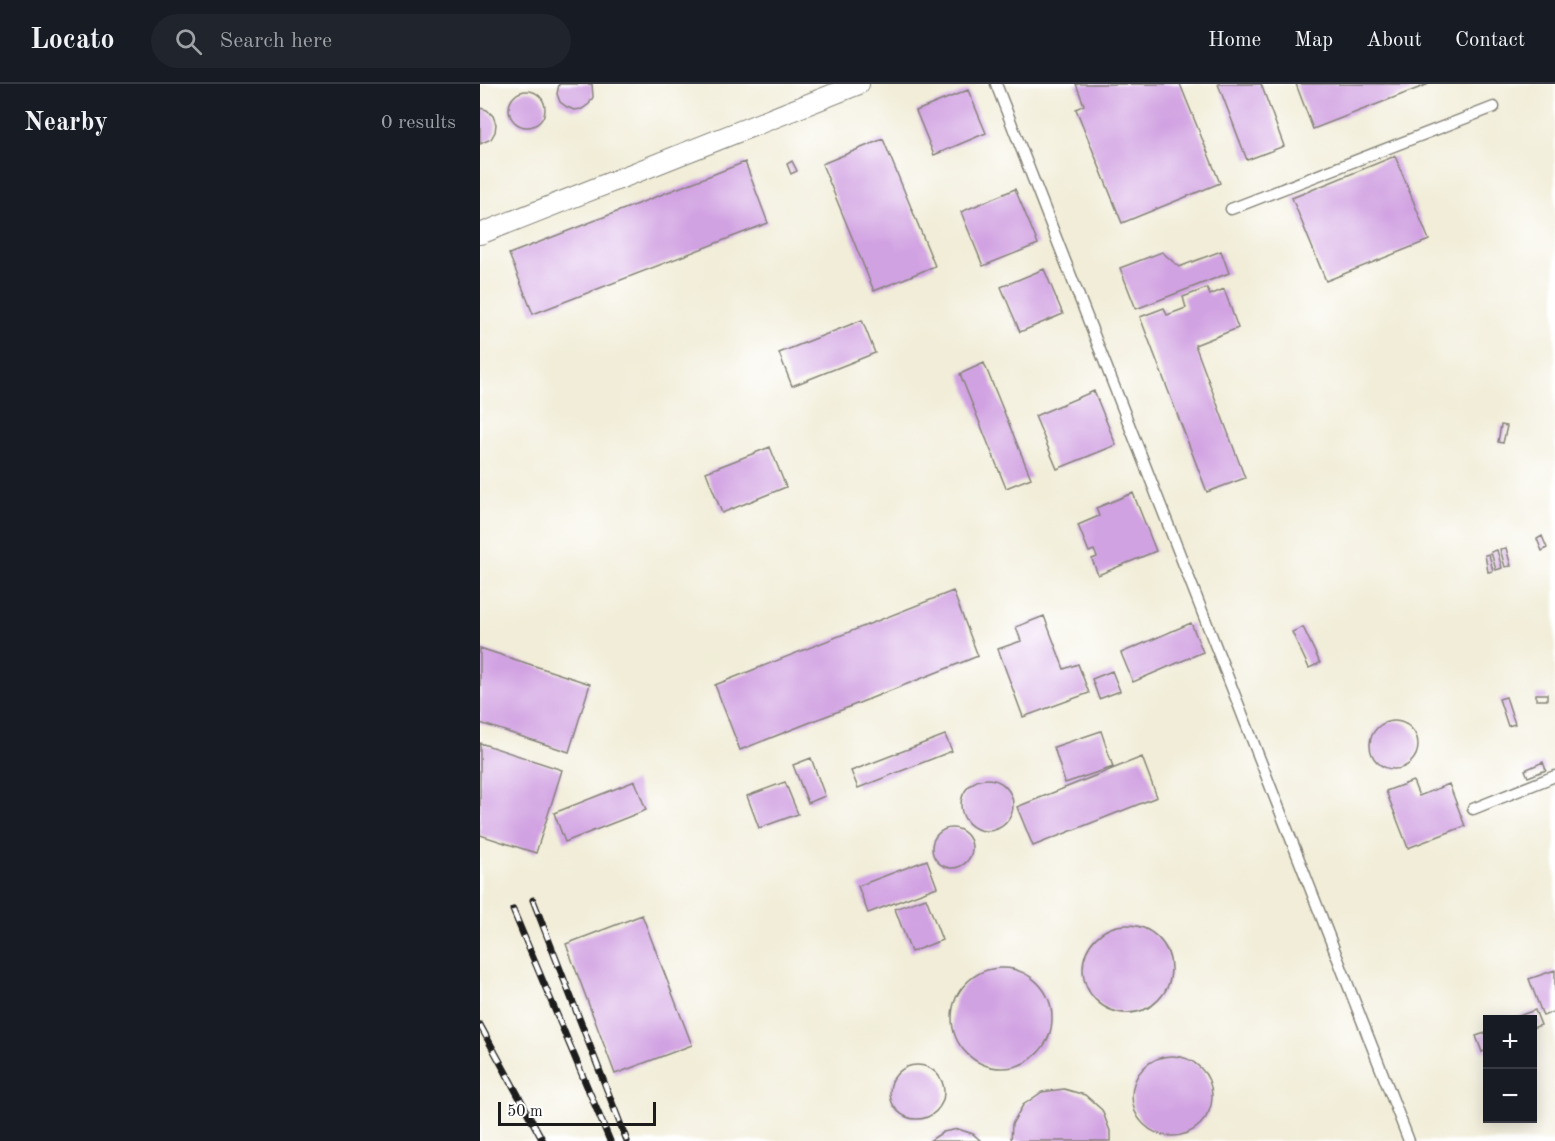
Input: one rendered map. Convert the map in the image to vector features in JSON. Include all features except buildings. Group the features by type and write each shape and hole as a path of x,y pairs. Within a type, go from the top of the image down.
{"street":[{"path":"480,234 859,84"}],"lane":[{"path":"996,84 1409,1141"},
{"path":"1231,209 1494,107"},
{"path":"1473,809 1555,776"}],"railway":[{"path":"533,900 627,1141"},
{"path":"513,910 610,1141"},
{"path":"480,1025 543,1141"}]}
